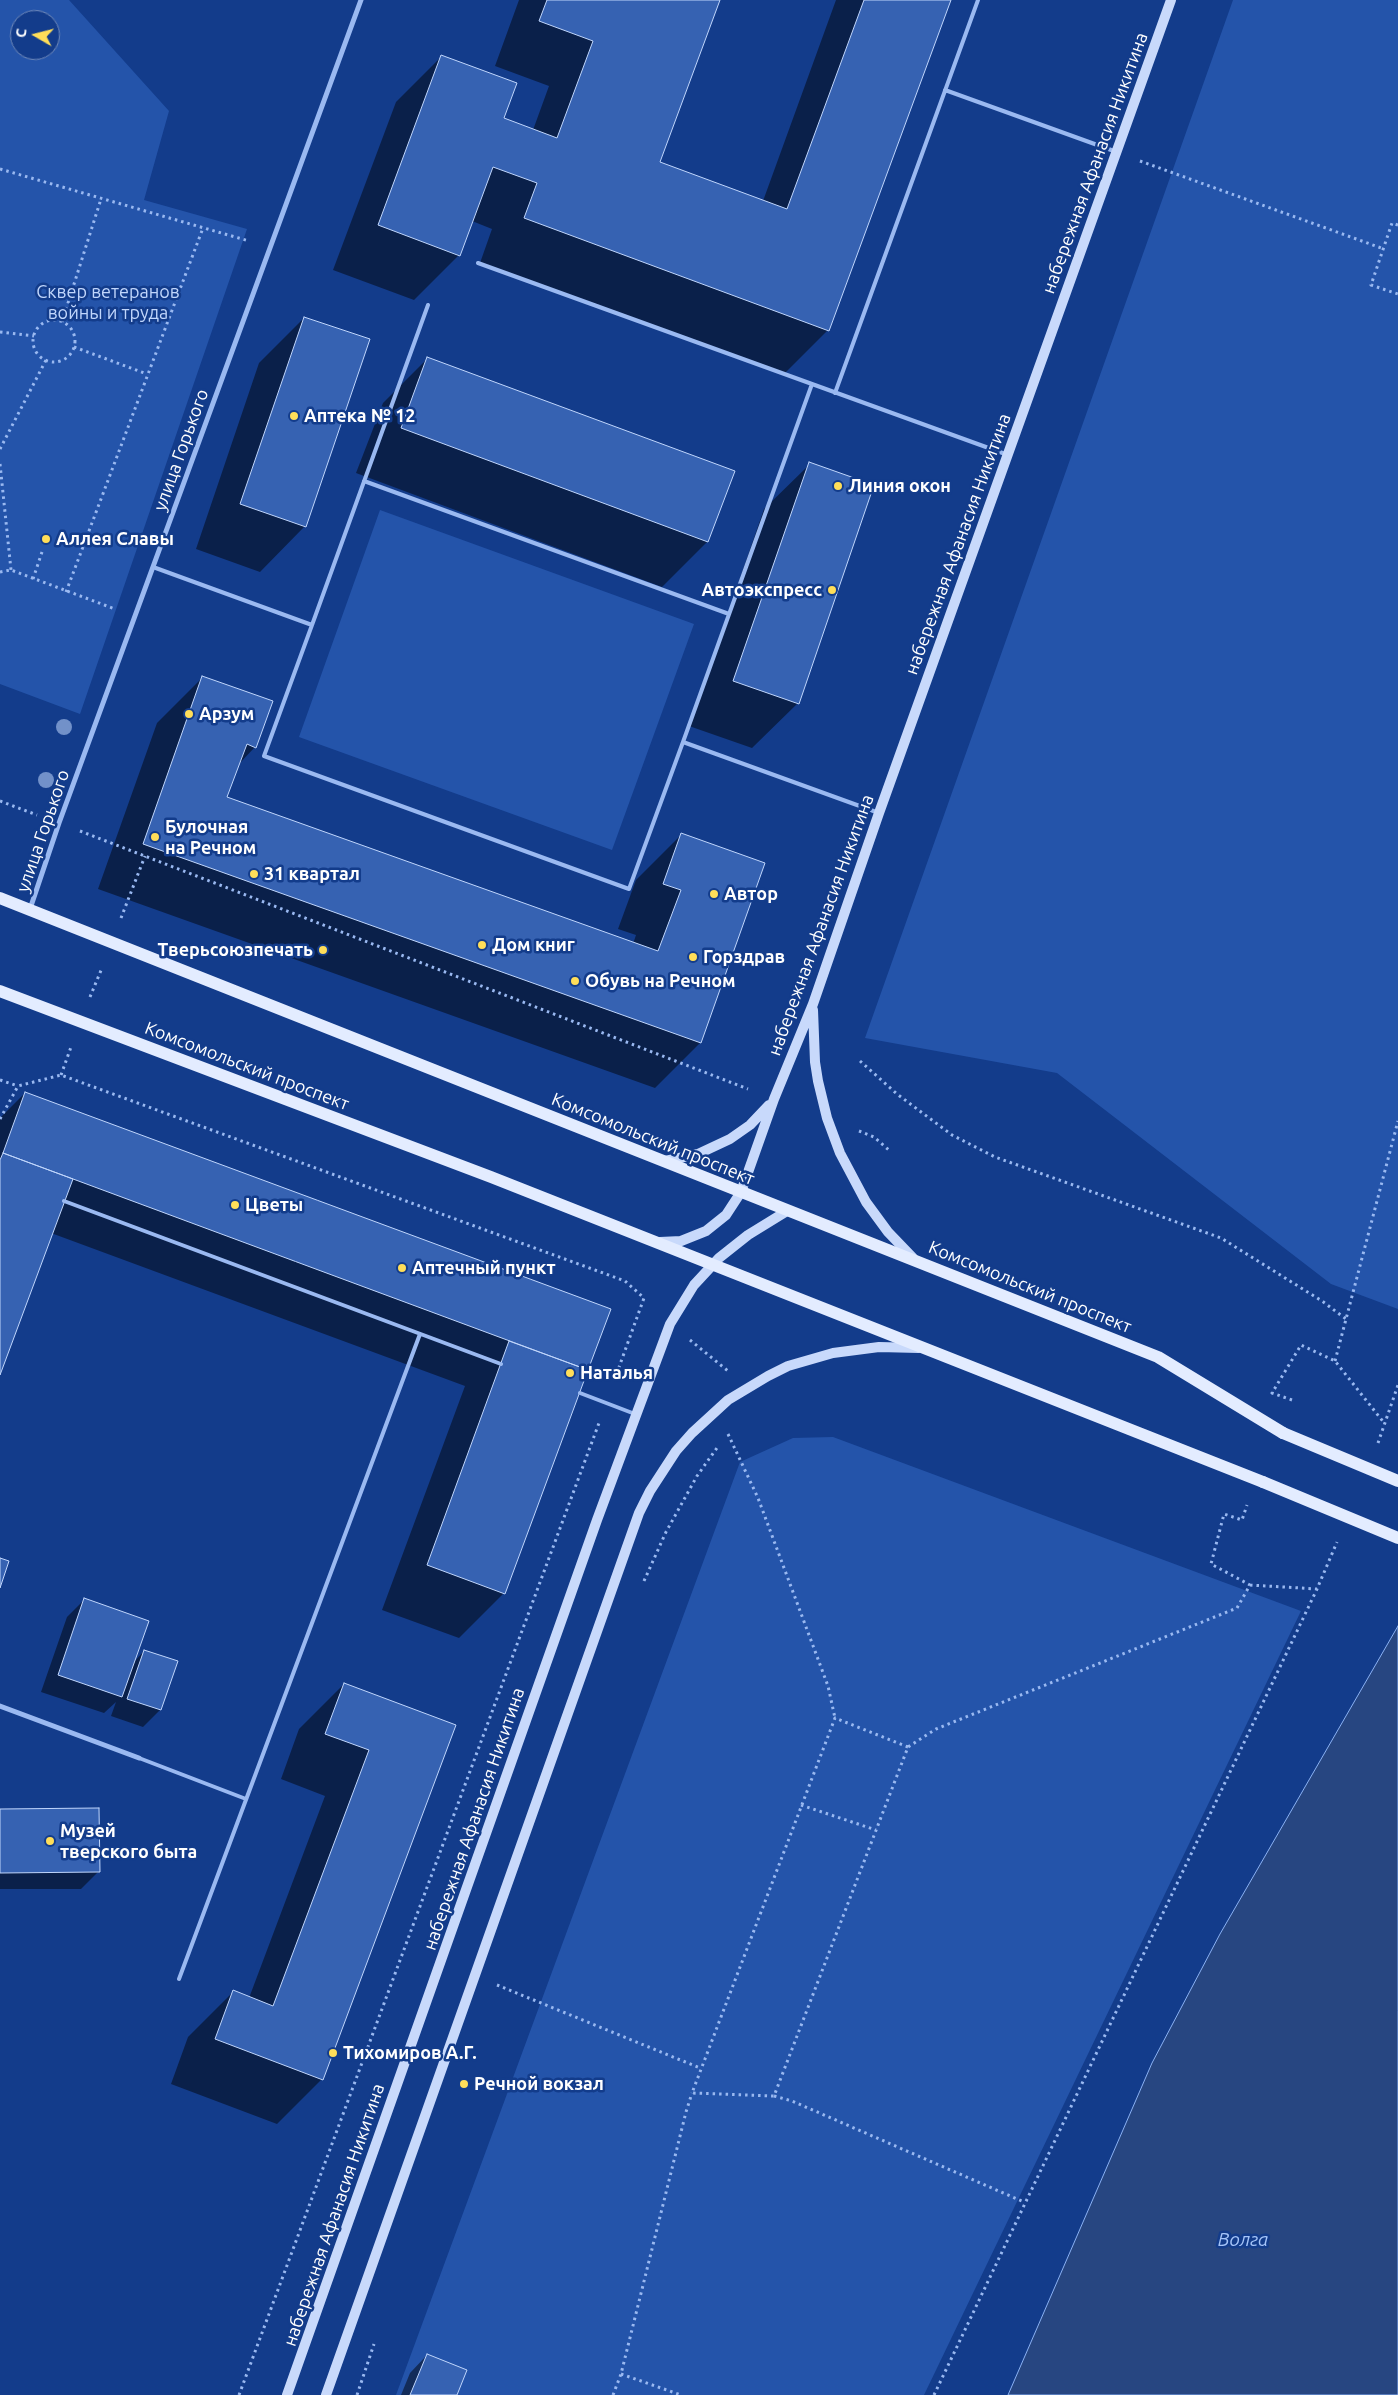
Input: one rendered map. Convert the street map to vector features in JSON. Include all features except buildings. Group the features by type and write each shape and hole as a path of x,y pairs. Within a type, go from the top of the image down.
{"main road":[{"name":"набережная Афанасия Никитина","path":"654,1242 681,1241 706,1231 726,1214 740,1192 774,1099 813,1004 879,813 1171,0"},
{"name":"Комсомольский проспект","path":"0,898 1158,1357 1283,1433 1398,1481"},
{"name":"Комсомольский проспект","path":"0,990 713,1265 1263,1482 1398,1538"},
{"path":"813,1004 815,1062 827,1118 840,1153 866,1202 888,1232 914,1259"},
{"path":"663,1161 698,1154 730,1139 750,1125 774,1099"},
{"name":"набережная Афанасия Никитина","path":"287,2395 635,1414 670,1324 694,1285 713,1265 748,1235 788,1211"},
{"path":"326,2395 639,1513 662,1470 692,1432 728,1400 788,1366 833,1353 878,1347 924,1349"}],"street":[{"name":"улица Горького","path":"30,910 59,823 360,0"},
{"path":"0,1706 139,1758"}],"lane":[{"path":"835,393 978,0"},
{"path":"945,90 1116,152"},
{"path":"478,263 1008,455"},
{"path":"428,305 264,756 629,889 812,384"},
{"path":"364,481 729,614"},
{"path":"153,568 312,625"},
{"path":"682,742 879,813"},
{"path":"64,1201 500,1364"},
{"path":"179,1979 420,1334"},
{"path":"580,1393 635,1414"},
{"path":"139,1758 246,1799"}],"path":[{"path":"1116,152 1384,249"},
{"path":"0,169 270,247"},
{"path":"62,322 102,198"},
{"path":"1398,225 1392,223 1371,285 1398,294"},
{"path":"66,592 203,228"},
{"path":"48,321 62,322 73,332 74,347 72,352 63,360 46,360 34,348 34,336 37,330 48,321"},
{"path":"0,332 34,336"},
{"path":"74,347 147,374"},
{"path":"0,449 46,360"},
{"path":"0,464 11,570"},
{"path":"33,579 43,549"},
{"path":"0,572 11,570 135,616"},
{"path":"0,801 774,1099"},
{"path":"860,1062 897,1094 952,1135 994,1157 1221,1238 1322,1301 1346,1320"},
{"path":"0,1080 18,1086 60,1074 625,1281 670,1324 748,1387"},
{"path":"0,1118 18,1086"},
{"path":"827,1118 874,1137 890,1151"},
{"path":"1335,1361 1398,1121"},
{"path":"239,2395 644,1298"},
{"path":"1292,1400 1272,1393 1301,1344 1335,1361 1386,1424"},
{"path":"1374,1452 1386,1424 1398,1385"},
{"path":"643,1584 666,1532 697,1476 728,1433 736,1427"},
{"path":"613,2395 621,2374 686,2112 700,2068 835,1718 828,1686 762,1507 728,1433"},
{"path":"1247,1504 1242,1520 1224,1514 1210,1564 1232,1573 1250,1585 1317,1589"},
{"path":"934,2395 1024,2202 1317,1589 1340,1534"},
{"path":"774,2096 908,1747 936,1729 1237,1608 1250,1585"},
{"path":"835,1718 908,1747"},
{"path":"801,1805 876,1830"},
{"path":"494,1994 500,1976"},
{"path":"497,1985 700,2068"},
{"path":"692,2093 774,2096 792,2101 1024,2202"},
{"path":"356,2395 376,2339"},
{"path":"621,2374 681,2395"}],"green space":[{"name":"Сквер ветеранов войны и труда","path":"0,0 69,0 169,111 144,200 247,229 80,714 0,684"},
{"path":"1233,0 1398,0 1398,1309 1331,1284 1057,1073 865,1038"},
{"path":"380,510 694,624 612,850 299,737"},
{"path":"833,1437 1301,1611 924,2395 396,2395 740,1462 793,1438"}],"water":[{"name":"Волга","path":"1398,1626 1398,2395 1008,2395 1152,2063 1220,1934"}],"place":[{"name":"Аптека № 12","path":"294,416"},
{"name":"Линия окон","path":"838,486"},
{"name":"Аллея Славы","path":"46,539"},
{"name":"Автоэкспресс","path":"832,590"},
{"name":"Арзум","path":"189,714"},
{"name":"Булочная на Речном","path":"155,837"},
{"name":"31 квартал","path":"254,874"},
{"name":"Автор","path":"714,894"},
{"name":"Дом книг","path":"482,945"},
{"name":"Тверьсоюзпечать","path":"323,950"},
{"name":"Горздрав","path":"693,957"},
{"name":"Обувь на Речном","path":"575,981"},
{"name":"Цветы","path":"235,1205"},
{"name":"Аптечный пункт","path":"402,1268"},
{"name":"Наталья","path":"570,1373"},
{"name":"Музей тверского быта","path":"50,1841"},
{"name":"Тихомиров А.Г.","path":"333,2053"},
{"name":"Речной вокзал","path":"464,2084"}]}
